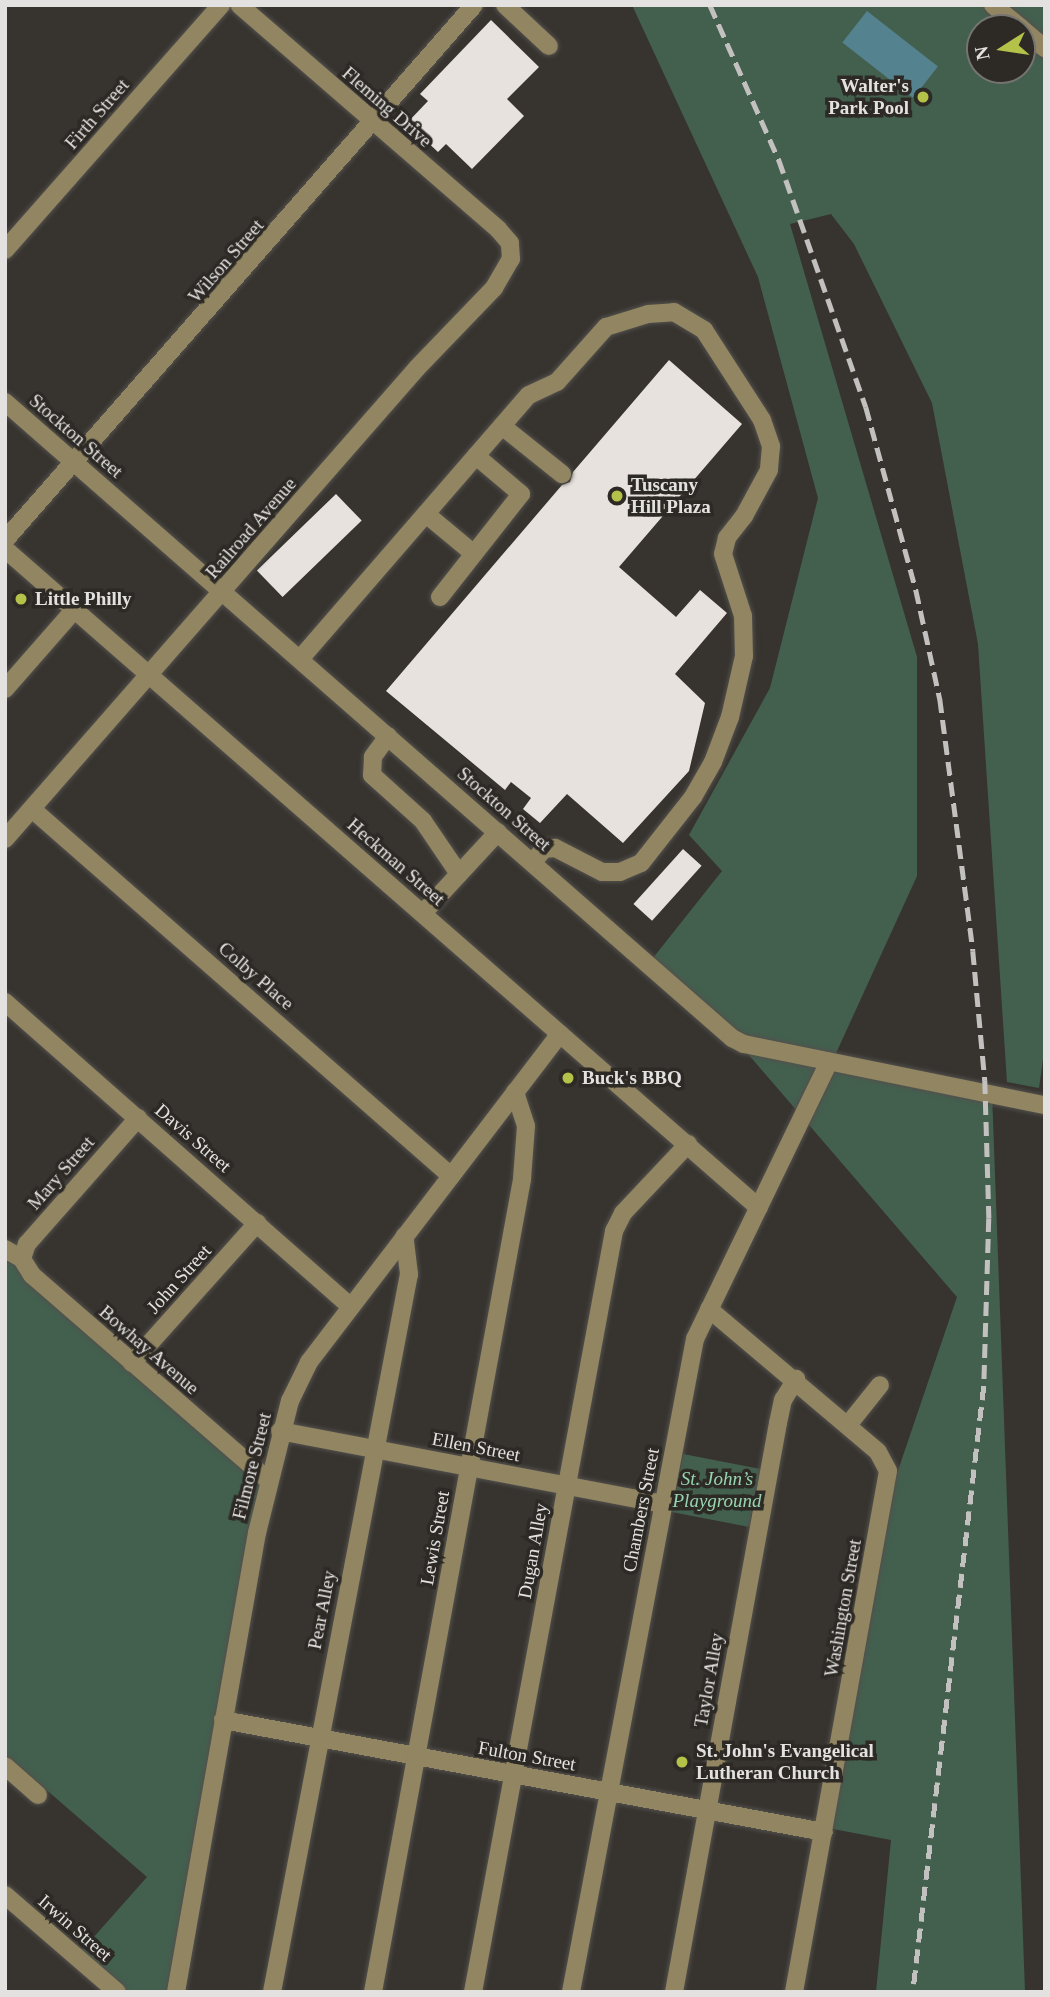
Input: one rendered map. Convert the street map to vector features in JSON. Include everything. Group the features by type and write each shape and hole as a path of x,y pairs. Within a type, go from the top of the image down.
{"street":[{"name":"Firth Street","path":"5,250 221,5"},
{"name":"Fleming Drive","path":"239,5 507,239"},
{"name":"Wilson Street","path":"5,540 76,464 474,5"},
{"path":"505,5 549,46"},
{"name":"Railroad Avenue","path":"5,839 508,270 512,249 507,239"},
{"path":"300,659 529,395 557,382 606,327 648,314 674,312 704,330 719,347 762,420 771,446 769,470 744,516 727,538 723,554 743,615 744,656 730,716 706,774 641,863 620,872 602,872 555,848 544,849 532,863"},
{"name":"Stockton Street","path":"5,402 732,1038 829,1062 1045,1105"},
{"path":"502,426 562,474"},
{"path":"440,597 522,494 476,456"},
{"path":"426,514 474,554"},
{"name":"Heckman Street","path":"5,549 759,1208"},
{"path":"5,689 75,609"},
{"path":"388,736 373,757 372,775 423,821 459,874"},
{"name":"Colby Place","path":"32,809 451,1176"},
{"path":"423,913 498,832"},
{"name":"Davis Street","path":"5,1002 351,1307"},
{"name":"Filmore Street","path":"176,1992 223,1720 280,1431 305,1369 560,1034"},
{"name":"Chambers Street","path":"571,1992 692,1350 709,1309 829,1062"},
{"name":"Lewis Street","path":"373,1992 522,1179 526,1126 515,1092"},
{"name":"Mary Street","path":"22,1259 27,1244 138,1118"},
{"name":"Dugan Alley","path":"473,1992 616,1224 688,1144"},
{"name":"John Street","path":"132,1363 257,1223"},
{"name":"Pear Alley","path":"272,1992 409,1274 404,1236"},
{"name":"Bowhay Avenue","path":"5,1249 22,1259 32,1275 268,1481"},
{"name":"Washington Street","path":"709,1309 878,1452 888,1472 794,1992"},
{"name":"Taylor Alley","path":"674,1992 778,1423 783,1400 796,1380"},
{"path":"848,1425 880,1385"},
{"name":"Ellen Street","path":"280,1431 664,1504"},
{"name":"Fulton Street","path":"223,1720 415,1758 824,1832"},
{"path":"5,1766 38,1795"},
{"name":"Irwin Street","path":"5,1895 117,1992"}],"green space":[{"path":"632,5 1045,5 1045,1044 1039,1088 1007,1082 978,644 932,403 854,244 831,214 790,224 917,657 917,876 832,1062 992,1093 1025,1992 876,1992 891,1840 828,1828 891,1491 957,1297 742,1047 653,958 722,871 689,835 770,688 818,498 758,277"},
{"path":"5,1257 265,1474 174,1992 119,1992 77,1956 147,1877 5,1754"},
{"name":"St. John’s Playground","path":"683,1454 761,1469 749,1527 672,1512"}],"water":[{"path":"867,11 938,66 913,98 842,43"}],"building":[{"path":"491,20 539,67 507,99 524,116 472,169 446,144 438,152 407,123 428,101 420,94"},
{"path":"669,360 742,424 619,567 676,617 700,590 727,613 675,674 705,703 689,771 623,843 567,794 540,823 523,809 531,798 511,782 505,790 386,691 562,485 570,482 573,472"},
{"path":"336,494 362,521 283,597 257,570"},
{"path":"683,849 702,866 652,921 633,904"}],"railway":[{"path":"710,5 779,160 866,407 916,590 940,699 973,951 985,1080 989,1218 984,1386 913,1992"}],"place":[{"name":"Walter's Park Pool","path":"923,97"},
{"name":"Tuscany Hill Plaza","path":"617,496"},
{"name":"Little Philly","path":"21,599"},
{"name":"Buck's BBQ","path":"568,1078"},
{"name":"St. John's Evangelical Lutheran Church","path":"682,1762"}]}
